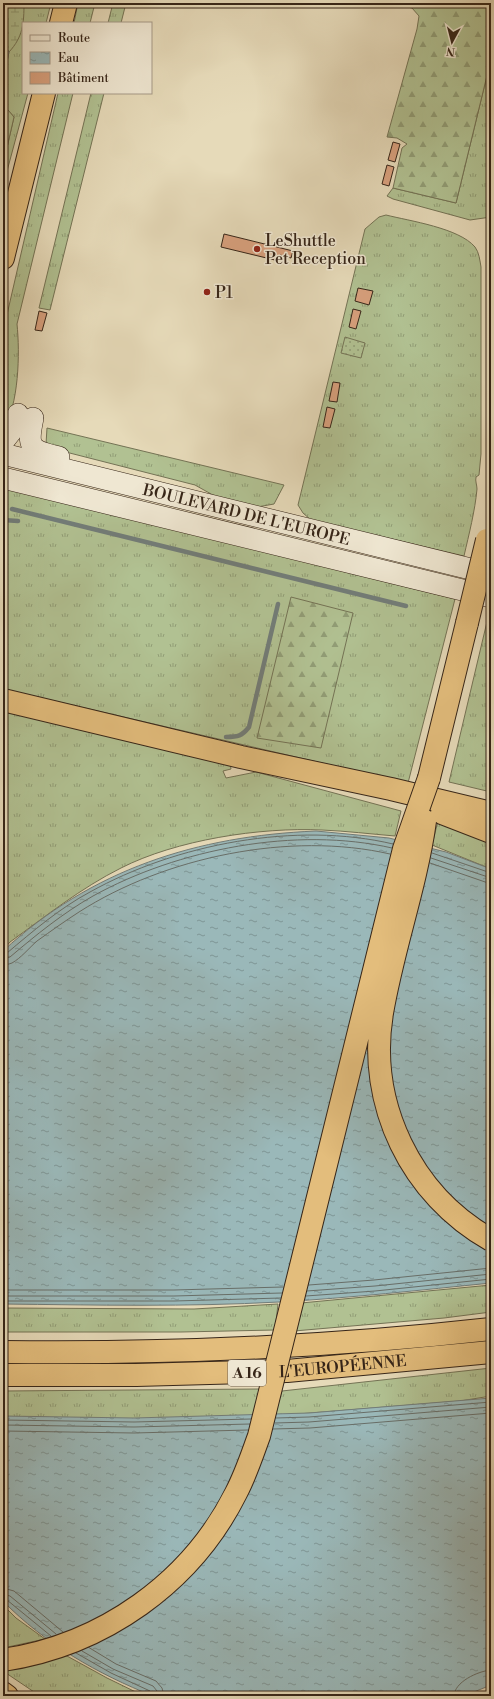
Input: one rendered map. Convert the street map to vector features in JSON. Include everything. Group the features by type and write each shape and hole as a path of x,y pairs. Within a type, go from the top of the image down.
{"highway":[{"path":"61,22 66,3"},
{"path":"3,258 44,94"},
{"path":"3,1660 51,1649 109,1625 134,1609 172,1579 203,1546 236,1494 249,1465 259,1436 404,849 429,778 487,540"},
{"path":"3,700 241,757 391,789 491,813"},
{"path":"241,757 422,806 491,832"},
{"path":"429,778 420,851 382,1014 379,1049 383,1087 398,1140 414,1169 426,1186 450,1212 463,1223 491,1240"},
{"name":"L'EUROPÉENNE","path":"3,1352 136,1352 233,1349 365,1342 491,1329"},
{"name":"L'EUROPÉENNE","path":"3,1375 129,1376 287,1371 491,1352"},
{"path":"3,1693 7,1696"}],"main road":[{"path":"3,442 26,416 29,440 37,450 168,484 221,508"},
{"name":"BOULEVARD DE L'EUROPE","path":"3,454 491,574"},
{"name":"BOULEVARD DE L'EUROPE","path":"3,478 491,597"}],"green space":[{"path":"3,3 51,3 46,22 22,22 22,94 28,94 3,186 3,165 14,117 8,110 3,110 3,81 9,52 3,43"},
{"path":"6,3 24,3 22,29 17,41 9,52 3,43 3,5"},
{"path":"78,3 95,3 90,22 74,22"},
{"path":"113,3 126,3 121,22 108,22"},
{"path":"390,3 491,3 491,59 456,203 393,188 402,148 407,144 397,138 387,137 417,29 419,16 412,8"},
{"path":"491,59 491,217 470,220 393,199 387,196 393,188 456,203"},
{"path":"58,94 73,94 17,324 17,378 12,407 3,430 3,332"},
{"path":"91,94 104,94 50,310 39,308"},
{"path":"3,110 8,110 14,117 3,165"},
{"path":"386,215 434,226 458,235 468,240 475,247 479,257 481,267 481,454 479,475 476,477 477,489 475,506 464,556 311,520 303,513 298,505 365,229 379,217"},
{"path":"345,337 365,343 361,358 341,353"},
{"path":"47,428 284,485 274,504 257,507 220,499 195,485 54,449 46,444"},
{"path":"3,487 455,599 408,783 3,689"},
{"path":"291,597 353,613 321,748 257,738"},
{"path":"491,609 491,792 449,782"},
{"path":"3,711 230,763 231,769 223,771 226,778 256,772 401,811 395,836 322,830 272,831 219,837 167,850 143,858 92,884 10,942 3,950"},
{"path":"438,821 491,844 491,869 432,845"},
{"path":"491,1285 491,1312 444,1318 294,1331 301,1303"},
{"path":"278,1304 275,1330 181,1332 3,1332 3,1308 194,1309"},
{"path":"491,1368 491,1396 460,1401 273,1416 282,1391"},
{"path":"260,1389 253,1416 148,1419 3,1417 3,1391"},
{"path":"3,1605 16,1618 45,1639 3,1648"},
{"path":"58,1656 67,1656 144,1696 40,1696 3,1671"}],"water":[{"path":"3,43 9,52 3,81"},
{"path":"316,831 389,838 446,852 491,869 491,1283 385,1294 244,1304 3,1304 3,951 37,923 73,898 110,878 148,862 229,840 272,834"},
{"path":"491,1398 491,1685 464,1696 153,1696 92,1668 54,1644 19,1617 3,1601 3,1416 134,1418 309,1413"}],"building":[{"path":"393,142 400,144 395,162 388,160"},
{"path":"387,165 394,167 389,186 382,184"},
{"name":"LeShuttle Pet Reception","path":"224,234 293,251 291,258 280,255 279,261 221,247"},
{"path":"358,288 373,291 369,305 355,301"},
{"path":"353,309 361,311 356,329 349,327"},
{"path":"39,311 47,313 42,331 35,330"},
{"path":"333,382 340,383 337,402 329,401"},
{"path":"327,407 335,409 330,428 323,427"}],"waterway":[{"path":"12,509 406,606"},
{"path":"3,520 18,521"},
{"path":"226,737 234,737 239,735 249,727 278,604"}],"place":[{"name":"LeShuttle Pet Reception","path":"257,249"},
{"name":"P1","path":"207,292"}]}
